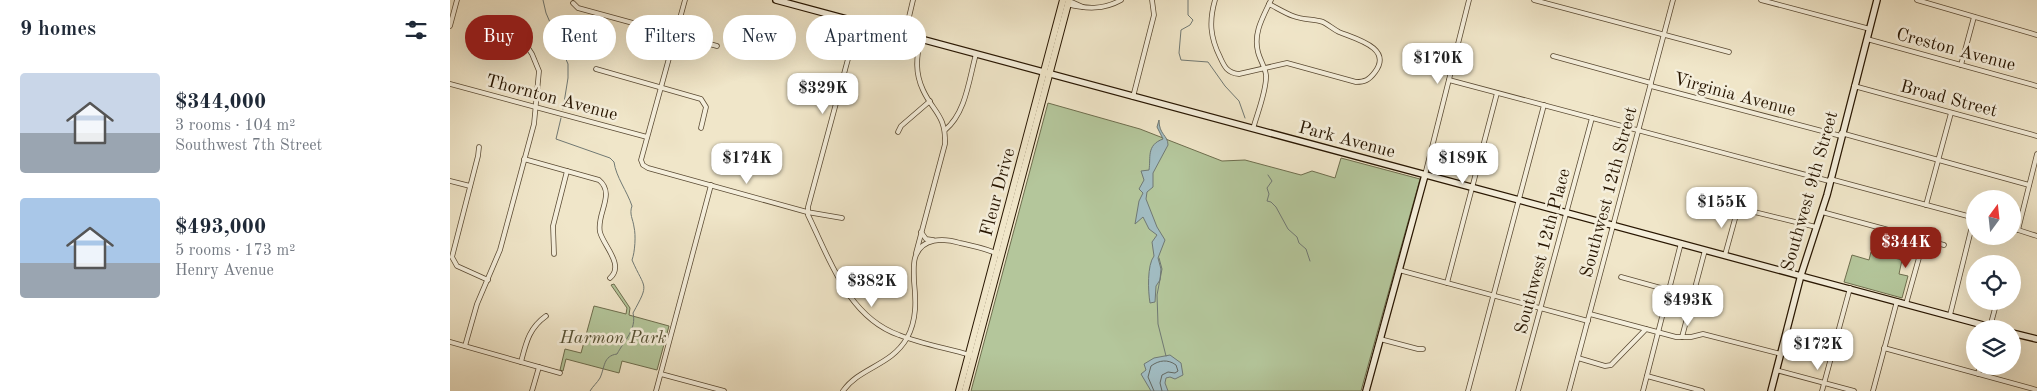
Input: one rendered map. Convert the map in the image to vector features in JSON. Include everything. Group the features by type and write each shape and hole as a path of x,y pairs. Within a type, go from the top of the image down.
{"main road":[{"name":"Fleur Drive","path":"959,391 972,355 1000,260 1066,1"},
{"name":"Fleur Drive","path":"965,391 996,253 1047,73"}],"street":[{"path":"450,26 457,0"},
{"path":"680,15 684,0"},
{"name":"Park Avenue","path":"776,0 832,15"},
{"path":"910,15 914,0"},
{"path":"1066,1 1083,7 1098,8 1121,0"},
{"path":"1133,97 1153,21 1154,8 1152,0"},
{"path":"1215,0 1211,19 1214,45 1226,69 1232,73 1238,74 1264,68 1287,64 1356,82 1370,79 1380,63 1379,55 1375,49 1364,42 1336,31 1325,23 1295,17 1270,2 1259,25 1256,38 1264,68 1266,82 1253,129"},
{"path":"1366,391 1425,175 1469,0"},
{"path":"1534,0 1729,52"},
{"name":"Southwest 12th Street","path":"1569,391 1673,0"},
{"path":"1761,0 1870,29"},
{"name":"Southwest 9th Street","path":"1771,391 1801,275 1822,212 1877,0"},
{"path":"1917,0 2037,34"},
{"path":"573,3 578,8 626,21"},
{"path":"1961,65 1974,17"},
{"name":"Creston Avenue","path":"1867,39 2037,86"},
{"name":"Park Avenue","path":"926,40 1966,321"},
{"path":"713,45 717,46"},
{"path":"945,130 960,113 976,54"},
{"name":"Virginia Avenue","path":"1553,56 2029,185"},
{"path":"465,346 477,304 500,250 532,132 539,76 538,65 533,57"},
{"path":"668,60 641,160 643,165 648,168 807,212 842,218"},
{"path":"848,60 807,212 844,287 856,305 880,326 907,338 972,355"},
{"path":"843,391 860,375 878,366 893,355 907,338 912,323 915,304 915,257 945,144 945,130 940,115 923,90 917,70 917,60"},
{"path":"596,69 699,98 704,101 706,107 701,128"},
{"path":"1449,80 1966,216"},
{"name":"Thornton Avenue","path":"450,84 647,137"},
{"name":"Broad Street","path":"1854,86 2037,136"},
{"path":"1447,283 1497,93"},
{"path":"898,132 901,126 930,101"},
{"path":"1475,391 1468,390 1544,105"},
{"path":"1926,205 1951,113"},
{"name":"Southwest 12th Place","path":"1518,391 1592,118"},
{"path":"479,147 452,254 455,263 461,268 488,280"},
{"path":"2021,210 2037,154"},
{"path":"524,160 599,180 605,186 607,194 599,226 602,238 615,263 614,273 610,278"},
{"path":"554,254 553,226 567,171"},
{"path":"2031,178 2037,180"},
{"path":"450,181 470,186"},
{"path":"656,391 711,185"},
{"path":"1725,255 1738,209 1816,227"},
{"path":"1822,212 1944,245"},
{"path":"2021,231 2037,236"},
{"path":"921,232 926,238 933,240 949,240 996,253 1000,260"},
{"path":"915,257 922,247 933,240"},
{"path":"1906,304 1924,240"},
{"path":"1643,391 1681,243"},
{"path":"1950,316 1968,245"},
{"path":"1682,337 1705,250"},
{"path":"1399,270 1588,321"},
{"path":"1621,277 1668,290"},
{"path":"1822,391 1850,288"},
{"path":"1873,391 1897,301"},
{"path":"1590,314 1657,332 1682,337 1703,334 1780,354"},
{"path":"520,362 529,333 537,322 546,316"},
{"path":"1578,358 1605,366 1611,365 1646,329"},
{"path":"2021,335 2037,339"},
{"path":"1380,339 1418,350 1423,349"},
{"path":"450,342 560,373"},
{"path":"1884,348 1966,371"},
{"path":"532,391 539,367"},
{"path":"1776,370 1854,391"},
{"path":"661,374 724,391"},
{"path":"1982,375 2037,390"},
{"path":"1647,376 1702,391"}],"green space":[{"path":"1048,103 1140,129 1222,161 1245,160 1301,175 1312,171 1335,178 1341,158 1420,179 1361,391 971,391"},
{"path":"1871,252 1902,260 1899,274 1908,276 1902,298 1844,282 1852,255 1869,260"},
{"name":"Harmon Park","path":"614,284 630,308 629,315 669,326 657,370 622,361 619,373 566,359 563,371 560,370 565,349 581,353 594,306 626,314 627,308 611,285"}],"water":[{"path":"1159,120 1160,129 1167,139 1168,145 1153,173 1153,187 1147,192 1146,199 1157,227 1165,240 1158,258 1161,269 1160,280 1156,286 1155,302 1150,303 1149,272 1154,256 1152,242 1157,235 1149,229 1143,217 1135,224 1139,201 1143,193 1139,189 1144,180 1141,171 1149,170 1152,148 1163,139 1157,127"},
{"path":"1170,355 1181,363 1183,375 1175,379 1166,378 1165,383 1168,391 1151,391 1141,374 1146,370 1144,364 1154,358"}],"waterway":[{"path":"543,0 546,13 568,64 568,78 563,109"},
{"path":"1188,0 1188,15 1193,20 1190,25 1181,30 1179,53 1181,60 1208,62 1225,86 1239,101 1245,118"},
{"path":"561,118 556,139 610,158 614,162 632,206 631,214 635,230 632,260 644,286 642,296 633,313 632,330 617,354 609,357 600,378 590,391"},
{"path":"1268,175 1272,181 1267,188 1269,194 1267,201 1276,207 1288,229 1306,249 1310,261"},
{"path":"1159,258 1162,269 1157,295 1158,324 1166,356"}]}
